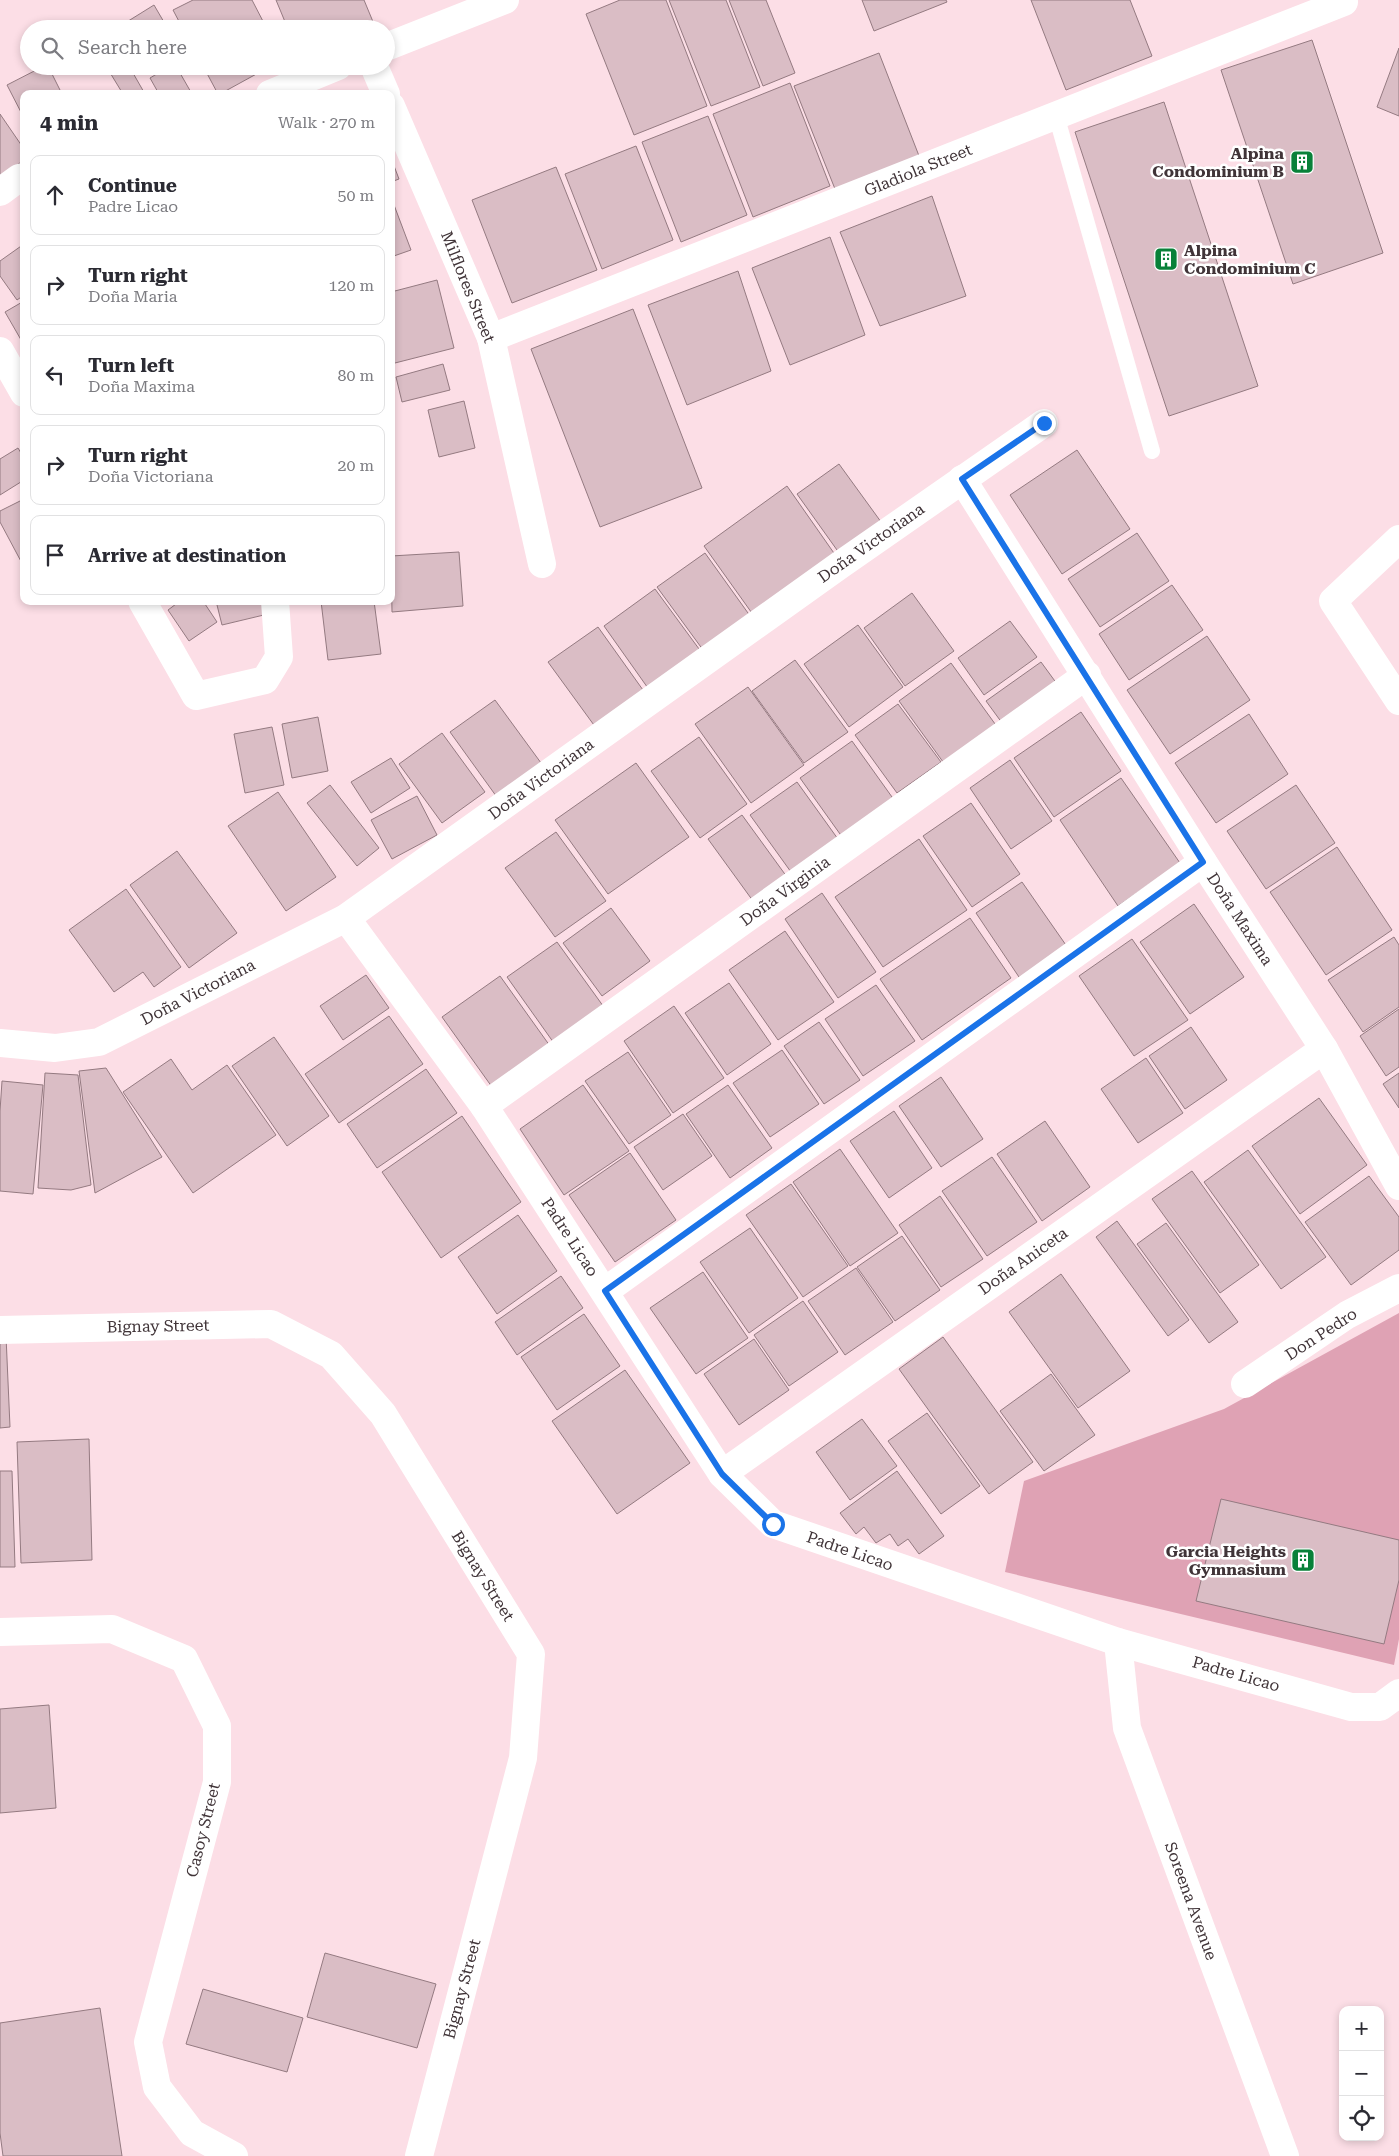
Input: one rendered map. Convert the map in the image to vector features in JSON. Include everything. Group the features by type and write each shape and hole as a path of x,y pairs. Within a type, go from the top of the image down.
{"street":[{"path":"395,43 505,0"},
{"name":"Gladiola Street","path":"491,338 1344,2 1343,0"},
{"path":"280,90 316,75"},
{"path":"378,75 384,90"},
{"name":"Milflores Street","path":"395,115 491,338 542,564"},
{"path":"0,192 20,178"},
{"path":"0,351 20,386"},
{"name":"Doña Victoriana","path":"0,1043 55,1048 99,1042 346,918 962,479 1044,423"},
{"name":"Doña Maxima","path":"962,479 1203,862 1324,1049 1399,1186"},
{"path":"1399,539 1333,600 1399,701"},
{"path":"144,605 196,696 265,680 279,657 276,605"},
{"name":"Doña Virginia","path":"484,1106 1087,675"},
{"path":"605,1291 1203,862"},
{"name":"Padre Licao","path":"346,918 484,1106 722,1474 773,1524 1118,1642 1351,1707 1380,1707 1399,1694"},
{"name":"Doña Aniceta","path":"722,1474 1324,1049"},
{"name":"Don Pedro","path":"1245,1384 1348,1315 1399,1288"},
{"name":"Bignay Street","path":"0,1330 270,1324 331,1355 383,1414 531,1654 523,1758 419,2156"},
{"name":"Casoy Street","path":"0,1632 112,1629 184,1659 217,1726 217,1782 148,2042 158,2087 192,2133 234,2156"},
{"name":"Soreena Avenue","path":"1118,1642 1127,1728 1285,2156"}],"lane":[{"path":"1056,115 1152,451"}],"shaded area":[{"path":"1399,1313 1399,1639 1394,1665 1005,1572 1024,1481 1224,1409"}],"building":[{"path":"193,0 252,0 262,20 178,20 173,10"},
{"path":"276,0 364,0 372,20 284,20"},
{"path":"620,0 666,0 707,106 634,135 586,14"},
{"path":"669,0 726,0 760,87 711,106"},
{"path":"729,0 766,0 795,73 763,86"},
{"path":"862,0 946,0 947,2 874,31"},
{"path":"1031,0 1130,0 1152,56 1066,90"},
{"path":"154,5 163,20 130,20"},
{"name":"Alpina Condominium B","path":"1312,40 1383,253 1293,284 1221,70"},
{"path":"1399,48 1399,116 1377,107"},
{"path":"879,53 921,161 837,194 794,86"},
{"path":"26,75 52,75 60,90 20,90 20,110 7,85"},
{"path":"111,75 134,75 143,90 121,90"},
{"path":"155,75 181,75 190,90 157,90 150,78"},
{"path":"208,75 255,75 227,90 216,90"},
{"path":"790,83 830,186 753,217 713,114"},
{"name":"Alpina Condominium C","path":"1164,102 1258,386 1169,416 1075,132"},
{"path":"0,114 20,143 20,163 0,177"},
{"path":"708,116 747,215 681,242 642,142"},
{"path":"636,146 673,240 602,269 565,174"},
{"path":"556,167 597,270 512,303 472,200"},
{"path":"395,168 399,179 395,180"},
{"path":"932,196 966,296 880,326 840,232"},
{"path":"395,208 411,250 395,256"},
{"path":"830,237 865,335 790,365 752,268"},
{"path":"20,247 20,298 17,300 0,276 0,261"},
{"path":"738,271 771,371 687,405 648,305"},
{"path":"437,280 454,348 395,363 395,291"},
{"path":"20,303 20,338 5,312"},
{"path":"633,309 702,488 600,527 531,349"},
{"path":"443,364 450,390 402,402 396,377"},
{"path":"464,401 475,448 439,457 428,410"},
{"path":"18,448 20,451 20,482 0,495 0,459"},
{"path":"1077,450 1130,529 1062,574 1010,495"},
{"path":"839,464 884,526 842,557 797,494"},
{"path":"787,486 836,556 754,616 704,546"},
{"path":"20,501 20,560 0,522 0,511"},
{"path":"1137,533 1169,581 1100,627 1068,579"},
{"path":"459,552 463,606 392,612 392,605 395,605 395,556"},
{"path":"705,553 753,620 706,654 657,587"},
{"path":"1172,585 1203,630 1129,680 1099,634"},
{"path":"655,589 702,653 650,691 604,626"},
{"path":"912,593 954,651 905,686 864,628"},
{"path":"175,605 206,605 217,622 189,641 168,610"},
{"path":"217,605 267,605 268,614 222,625"},
{"path":"321,605 375,605 381,654 328,660"},
{"path":"1010,621 1037,657 984,695 958,658"},
{"path":"858,625 903,687 849,727 804,664"},
{"path":"598,627 648,697 599,732 548,662"},
{"path":"1207,636 1250,700 1170,754 1127,690"},
{"path":"795,660 848,732 804,763 752,691"},
{"path":"1041,662 1060,688 1005,727 986,701"},
{"path":"951,663 998,728 946,766 899,701"},
{"path":"748,687 804,765 751,803 695,724"},
{"path":"495,700 544,767 499,800 450,732"},
{"path":"898,704 941,762 897,793 855,735"},
{"path":"1081,712 1121,771 1054,817 1014,758"},
{"path":"1249,714 1288,774 1216,823 1175,763"},
{"path":"318,717 328,771 292,778 282,724"},
{"path":"272,727 284,785 245,793 234,734"},
{"path":"442,733 485,792 442,823 399,764"},
{"path":"699,737 747,804 700,838 651,771"},
{"path":"852,741 897,804 845,841 800,778"},
{"path":"391,758 410,788 371,813 351,782"},
{"path":"1010,760 1052,821 1011,849 970,788"},
{"path":"636,763 689,837 608,894 555,820"},
{"path":"1121,778 1180,863 1118,906 1060,820"},
{"path":"797,782 843,846 796,879 750,815"},
{"path":"330,785 379,848 357,866 307,803"},
{"path":"1296,785 1335,843 1266,889 1227,831"},
{"path":"278,792 336,877 286,911 228,826"},
{"path":"417,796 437,835 392,859 371,820"},
{"path":"971,803 1020,874 972,907 923,836"},
{"path":"742,815 787,877 753,901 708,839"},
{"path":"556,832 606,901 555,937 505,868"},
{"path":"919,839 967,910 883,967 835,897"},
{"path":"1337,847 1392,930 1326,975 1270,892"},
{"path":"177,851 237,933 189,968 130,885"},
{"path":"1022,882 1068,948 1021,980 976,913"},
{"path":"126,889 181,967 154,987 143,972 114,992 69,930"},
{"path":"822,893 876,972 838,998 785,919"},
{"path":"1194,904 1244,977 1190,1014 1140,942"},
{"path":"611,908 650,961 602,996 563,943"},
{"path":"970,918 1011,978 922,1040 880,979"},
{"path":"785,931 834,1002 778,1040 729,970"},
{"path":"1394,937 1399,945 1399,1007 1363,1032 1328,980"},
{"path":"1132,939 1188,1020 1134,1056 1079,976"},
{"path":"557,942 606,1010 556,1046 507,977"},
{"path":"366,975 389,1008 343,1040 320,1006"},
{"path":"500,976 550,1046 492,1087 442,1017"},
{"path":"729,983 771,1044 727,1075 685,1013"},
{"path":"876,985 915,1041 863,1076 825,1019"},
{"path":"674,1006 724,1078 673,1113 624,1041"},
{"path":"1399,1009 1399,1067 1386,1076 1360,1036"},
{"path":"389,1016 423,1064 339,1123 305,1074"},
{"path":"819,1022 860,1080 824,1104 784,1046"},
{"path":"1191,1027 1227,1080 1185,1109 1149,1056"},
{"path":"274,1037 329,1116 287,1146 232,1066"},
{"path":"782,1050 819,1104 770,1137 733,1083"},
{"path":"628,1052 671,1115 629,1144 585,1081"},
{"path":"1146,1058 1183,1113 1138,1143 1101,1089"},
{"path":"171,1059 192,1090 227,1065 276,1135 193,1193 123,1092"},
{"path":"106,1068 162,1157 95,1193 79,1071"},
{"path":"426,1069 457,1113 377,1168 347,1124"},
{"path":"45,1073 78,1075 91,1185 71,1190 38,1188"},
{"path":"1399,1073 1399,1108 1383,1084"},
{"path":"941,1077 983,1139 941,1167 899,1106"},
{"path":"2,1081 43,1085 33,1194 0,1191"},
{"path":"583,1085 629,1151 564,1195 520,1129"},
{"path":"728,1085 772,1148 730,1178 686,1114"},
{"path":"1319,1098 1367,1165 1300,1214 1252,1146"},
{"path":"894,1111 932,1168 889,1198 850,1141"},
{"path":"683,1114 712,1156 663,1190 634,1147"},
{"path":"462,1116 521,1202 441,1258 382,1172"},
{"path":"1045,1121 1090,1187 1042,1221 997,1154"},
{"path":"840,1149 898,1233 850,1266 793,1182"},
{"path":"1248,1150 1326,1257 1281,1289 1204,1182"},
{"path":"630,1153 676,1220 615,1262 569,1195"},
{"path":"992,1157 1037,1222 987,1256 942,1191"},
{"path":"1192,1171 1259,1265 1220,1293 1152,1199"},
{"path":"1369,1176 1399,1217 1399,1250 1351,1285 1305,1222"},
{"path":"791,1184 848,1266 803,1297 746,1215"},
{"path":"940,1196 983,1259 941,1287 899,1225"},
{"path":"518,1215 557,1271 497,1314 458,1257"},
{"path":"1117,1221 1189,1320 1168,1336 1096,1237"},
{"path":"1166,1223 1238,1322 1209,1343 1137,1244"},
{"path":"750,1228 798,1298 749,1333 700,1262"},
{"path":"902,1236 940,1290 895,1321 857,1267"},
{"path":"856,1268 893,1322 845,1355 808,1301"},
{"path":"703,1272 748,1338 696,1374 650,1308"},
{"path":"1061,1274 1130,1371 1078,1408 1009,1312"},
{"path":"561,1276 583,1308 517,1355 495,1322"},
{"path":"803,1301 838,1352 789,1386 754,1335"},
{"path":"584,1314 620,1366 557,1410 521,1357"},
{"path":"6,1336 10,1427 0,1428 0,1337"},
{"path":"943,1337 1033,1462 989,1494 899,1369"},
{"path":"754,1339 789,1390 739,1425 704,1374"},
{"path":"625,1370 690,1463 617,1514 552,1421"},
{"path":"1051,1374 1095,1435 1044,1471 1000,1411"},
{"path":"927,1413 980,1486 941,1514 888,1441"},
{"path":"862,1419 897,1466 850,1500 816,1452"},
{"path":"89,1439 92,1560 21,1563 17,1442"},
{"path":"0,1471 12,1471 15,1567 0,1567"},
{"path":"897,1471 944,1536 919,1554 908,1539 898,1546 890,1534 876,1543 864,1527 856,1534 840,1513"},
{"name":"Garcia Heights Gymnasium","path":"1221,1499 1399,1540 1399,1580 1384,1644 1196,1601"},
{"path":"49,1705 56,1808 0,1813 0,1709"},
{"path":"325,1953 436,1984 417,2048 307,2017"},
{"path":"203,1989 303,2018 287,2072 186,2044"},
{"path":"100,2008 122,2156 3,2156 0,2133 0,2023"}],"place":[{"name":"Alpina Condominium B","path":"1302,162"},
{"name":"Alpina Condominium C","path":"1166,259"},
{"name":"Garcia Heights Gymnasium","path":"1303,1560"}],"route":[{"path":"773,1524 722,1474 605,1291 1203,862 962,479 1044,423"}]}
